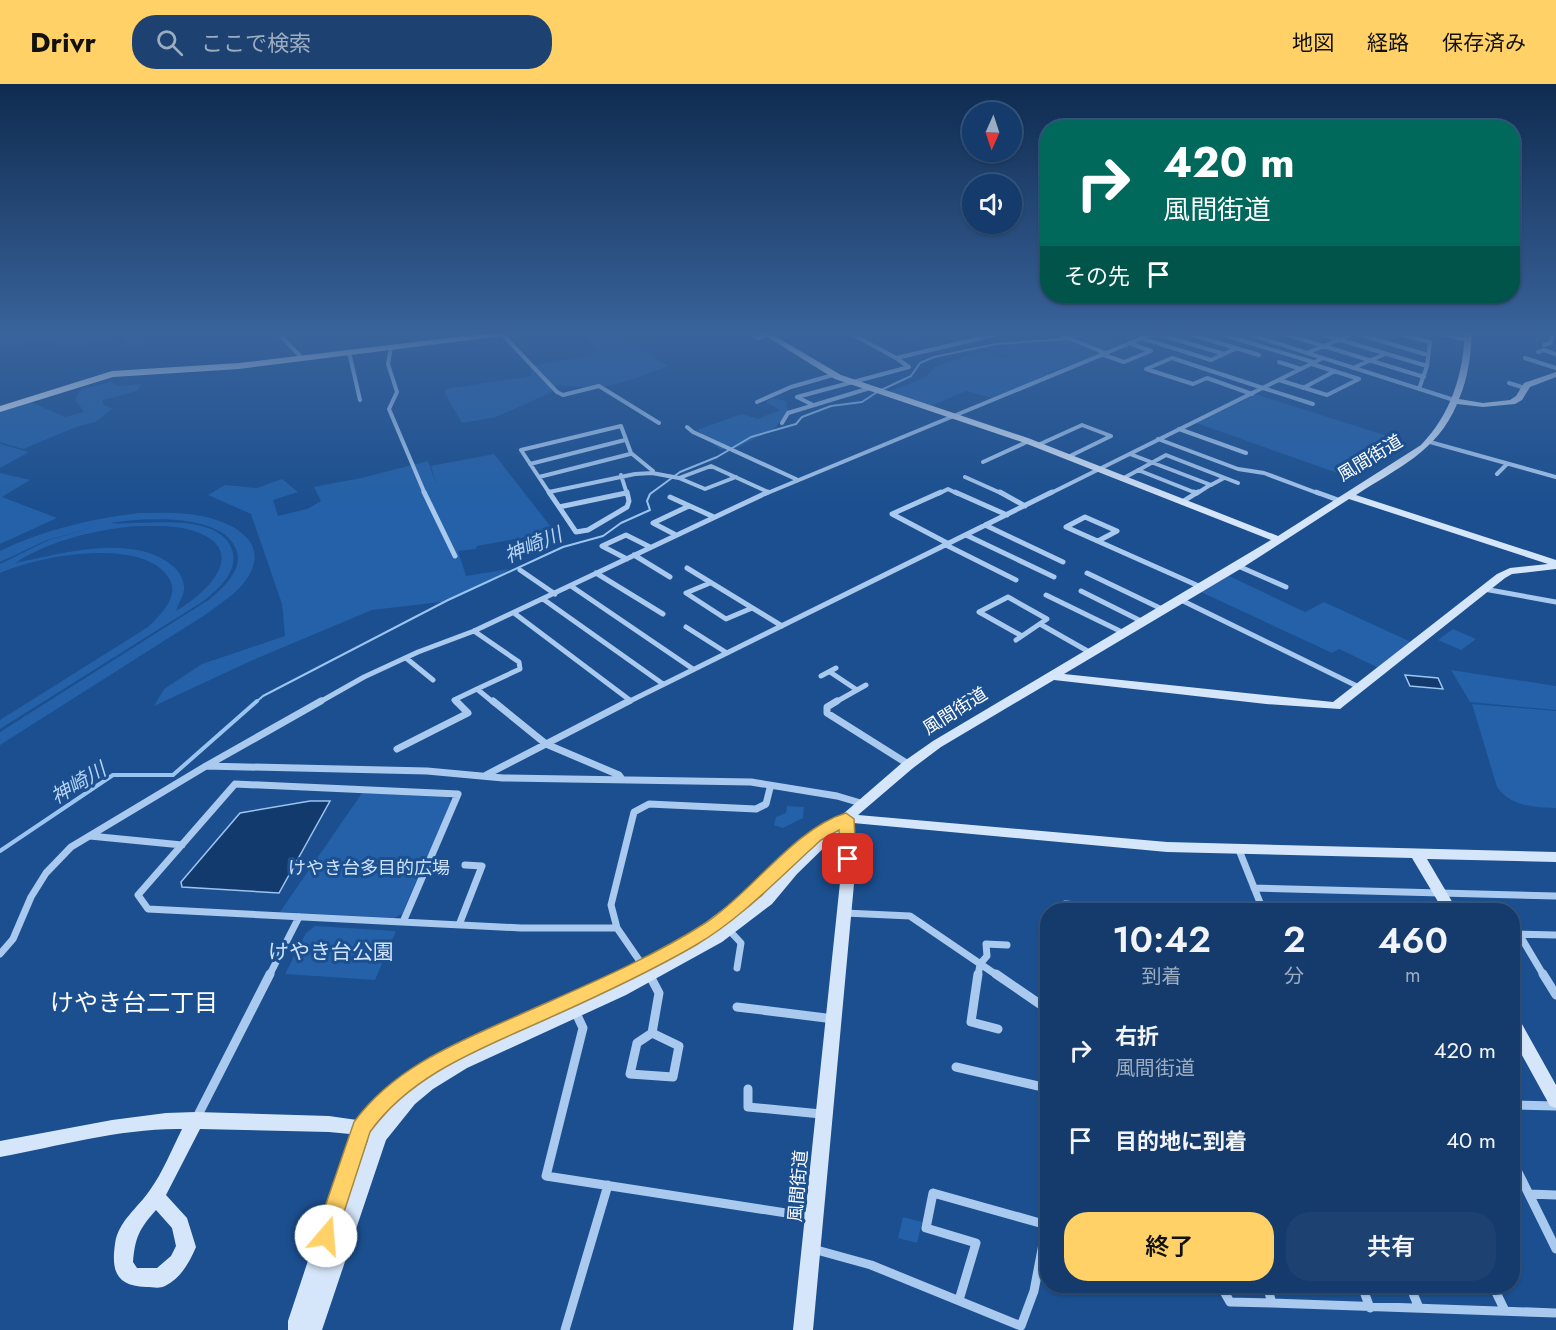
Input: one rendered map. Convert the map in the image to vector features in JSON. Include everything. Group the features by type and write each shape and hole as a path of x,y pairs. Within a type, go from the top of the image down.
{"main road":[{"path":"0,409 60,390"}],"street":[{"path":"358,390 360,400"},
{"path":"396,390 389,409 423,490 455,556"},
{"path":"555,390 563,394 580,390"},
{"path":"605,390 659,423"},
{"path":"757,402 784,390"},
{"path":"813,405 797,397 820,390"},
{"path":"782,423 788,413 863,390"},
{"path":"876,390 1029,441 1279,540"},
{"path":"0,954 13,939 31,897 46,873 71,847 206,766 364,677 514,613 768,492 1016,390"},
{"path":"1241,390 1252,394"},
{"path":"486,775 693,669 1259,390"},
{"path":"1270,390 1313,404"},
{"path":"1310,390 1327,395 1337,390"},
{"path":"1423,390 1469,405 1503,405 1516,400 1523,390"},
{"name":"風間街道","path":"803,1330 848,873 846,819 908,765 937,744 1202,588 1416,453 1430,442 1441,428 1458,390"},
{"path":"1038,445 1082,425 1112,436 1068,457"},
{"path":"621,476 627,484 626,493 629,501 627,507 588,530 576,532 521,450 621,426 630,454 635,460 653,471 652,473"},
{"path":"687,427 693,432 798,480"},
{"path":"1179,429 1246,453"},
{"path":"1158,440 1238,469 1264,473 1556,564"},
{"path":"530,464 625,441"},
{"path":"983,462 1029,441"},
{"path":"1430,442 1556,477"},
{"path":"539,477 630,454"},
{"path":"1130,454 1219,488"},
{"path":"1122,478 1166,455 1238,483"},
{"path":"1497,474 1507,464"},
{"path":"679,478 711,466 768,492"},
{"path":"1138,470 1196,493"},
{"path":"549,492 621,476 652,473 679,478 705,489 736,477"},
{"path":"965,477 1016,499 1025,506"},
{"path":"1182,502 1224,478"},
{"path":"1007,515 948,489 890,513 1016,580"},
{"path":"559,507 626,493"},
{"path":"670,497 714,517"},
{"path":"676,535 653,523 689,506"},
{"path":"1098,541 1117,531 1085,517 1066,527 1202,588"},
{"path":"985,525 1063,562"},
{"path":"627,559 602,546 626,535 651,547"},
{"path":"966,535 1054,577"},
{"path":"634,555 670,577"},
{"path":"1050,676 1336,706 1484,589 1510,572 1556,564"},
{"path":"1238,566 1286,587"},
{"path":"687,568 782,626"},
{"path":"520,570 555,594"},
{"path":"596,573 663,614"},
{"path":"1087,573 1164,610"},
{"path":"710,583 686,593 726,619 752,608"},
{"path":"570,586 693,669"},
{"path":"1484,589 1556,602"},
{"path":"1082,591 1143,622"},
{"path":"1046,595 1124,633"},
{"path":"1016,640 1023,636 1047,619 1008,597 979,612 1023,636"},
{"path":"543,599 663,684"},
{"path":"1181,600 1359,687"},
{"path":"514,613 631,701"},
{"path":"1040,624 1091,653"},
{"path":"686,627 728,653"},
{"path":"397,749 468,712 454,699 520,669 519,662 474,631"},
{"path":"406,658 433,680"},
{"path":"822,676 836,668"},
{"path":"830,672 857,690"},
{"path":"866,686 827,707 827,713 908,765"},
{"path":"477,689 546,744 619,774 622,779"},
{"path":"206,766 374,769 486,775 503,778 751,782 770,788 849,797 865,804"},
{"path":"403,922 458,794 234,784 138,895 148,909 459,925 569,930 617,928"},
{"path":"652,1034 657,1039 673,1041 679,1046 673,1077 630,1074 637,1043 652,1034 659,993 617,928 611,905 634,812 649,804 756,809 766,804 770,788"},
{"path":"298,1330 298,1321 361,1128 394,1093 438,1061 617,979 646,970 729,929 767,900 792,870 846,819"},
{"path":"310,1330 315,1322 378,1136 409,1099 447,1071 575,1011 646,970 716,925 816,836 846,819 1167,847 1556,857"},
{"path":"89,836 182,844"},
{"path":"1239,850 1260,903"},
{"path":"1417,854 1446,903"},
{"path":"459,925 482,866 465,865"},
{"path":"1254,888 1556,896"},
{"path":"844,913 910,916 1040,1003"},
{"path":"156,1197 299,917"},
{"path":"729,929 741,943 737,968"},
{"path":"1520,934 1556,935"},
{"path":"1520,941 1556,995"},
{"path":"998,1029 971,1022 980,964 987,956 986,944 1007,945"},
{"path":"737,1007 834,1019"},
{"path":"575,1011 583,1028 546,1176 814,1218"},
{"path":"1520,1036 1556,1101"},
{"path":"956,1067 1040,1086"},
{"path":"748,1089 748,1107 825,1115"},
{"path":"1520,1105 1556,1106"},
{"path":"0,1149 140,1123 196,1120 329,1124 361,1128 378,1136"},
{"path":"1520,1176 1556,1249"},
{"path":"565,1330 608,1185"},
{"path":"959,1300 976,1243 926,1228 933,1193 1040,1222"},
{"path":"1529,1194 1556,1195"},
{"path":"812,1249 871,1265 1021,1326 1034,1291 1040,1260"},
{"path":"1225,1293 1230,1302 1556,1313"},
{"path":"1270,1293 1272,1303"},
{"path":"1365,1293 1370,1308"},
{"path":"1413,1293 1419,1308"},
{"path":"1496,1293 1505,1311"}],"green space":[{"path":"80,390 138,390 103,400 103,404 112,409 95,422 76,427 23,449 0,442 0,411 29,401 65,417 84,412 75,399"},
{"path":"446,390 551,390 552,392 496,417 462,423 445,394"},
{"path":"1011,390 992,398 966,391 931,406 888,392"},
{"path":"1255,394 1403,441 1346,476 1196,423"},
{"path":"772,398 787,401 786,407 789,410 774,429 738,447 721,450 697,430 742,414 758,419 780,410 766,402"},
{"path":"0,444 29,452 0,468"},
{"path":"494,454 551,527 532,536 458,551 466,576 509,569 491,582 449,601 372,610 253,660 154,706 164,689 202,664 285,636 282,604 251,514 208,495 225,485 257,488 282,479 298,492 273,500 278,516 307,509 321,501 314,487 428,461 437,486 431,466"},
{"path":"0,473 30,480 2,497 57,518 0,544"},
{"path":"176,513 201,516 229,525 250,541 254,552 253,565 238,590 208,613 0,745 0,732 210,599 235,570 238,556 236,549 228,537 214,529 198,523 179,520 160,519 110,523 178,523 213,530 226,539 233,553 232,568 225,581 202,602 0,729 0,720 148,627 167,606 172,587 170,580 157,566 139,558 115,554 90,553 64,556 0,573 0,564 49,540 98,526 47,540 0,562 0,551 50,531 120,515","holes":["136,526 168,526 187,529 207,537 218,546 222,557 219,569 212,580 202,592 176,611 184,590 184,583 179,573 173,566 157,556 138,550 96,548 15,563 43,548 73,537"]},
{"path":"1229,576 1305,612 1324,602 1411,642 1379,668 1339,649 1332,653 1201,592"},
{"path":"1453,629 1476,639 1461,650 1438,640"},
{"path":"1451,670 1556,686 1556,710 1470,702"},
{"path":"1472,704 1556,711 1556,808 1524,805 1509,799 1497,787"},
{"name":"けやき台多目的広場","path":"362,793 448,797 451,801 402,914 394,918 280,912"},
{"path":"787,806 804,807 803,818 783,828 774,825 776,817 786,813"},
{"name":"けやき台公園","path":"315,926 396,931 375,980 285,974 306,933"},
{"path":"903,1217 922,1222 917,1243 898,1238"}],"shaded area":[{"path":"1405,675 1438,678 1443,689 1410,686"},
{"path":"310,801 330,801 279,893 182,887 181,882 240,813"}],"waterway":[{"name":"神崎川","path":"255,703 263,696 448,600 563,547 603,536 621,523 650,510 647,501 650,494 680,472 717,457 751,437 796,424 802,417 831,406 862,402 881,390"},
{"name":"神崎川","path":"0,851 113,775 173,775 257,701"}],"district":[{"name":"けやき台二丁目","path":"134,1003"}],"route":[{"path":"326,1236 361,1128 370,1116 417,1074 452,1054 617,979 716,925 747,895 816,836 846,819 848,859"}]}
